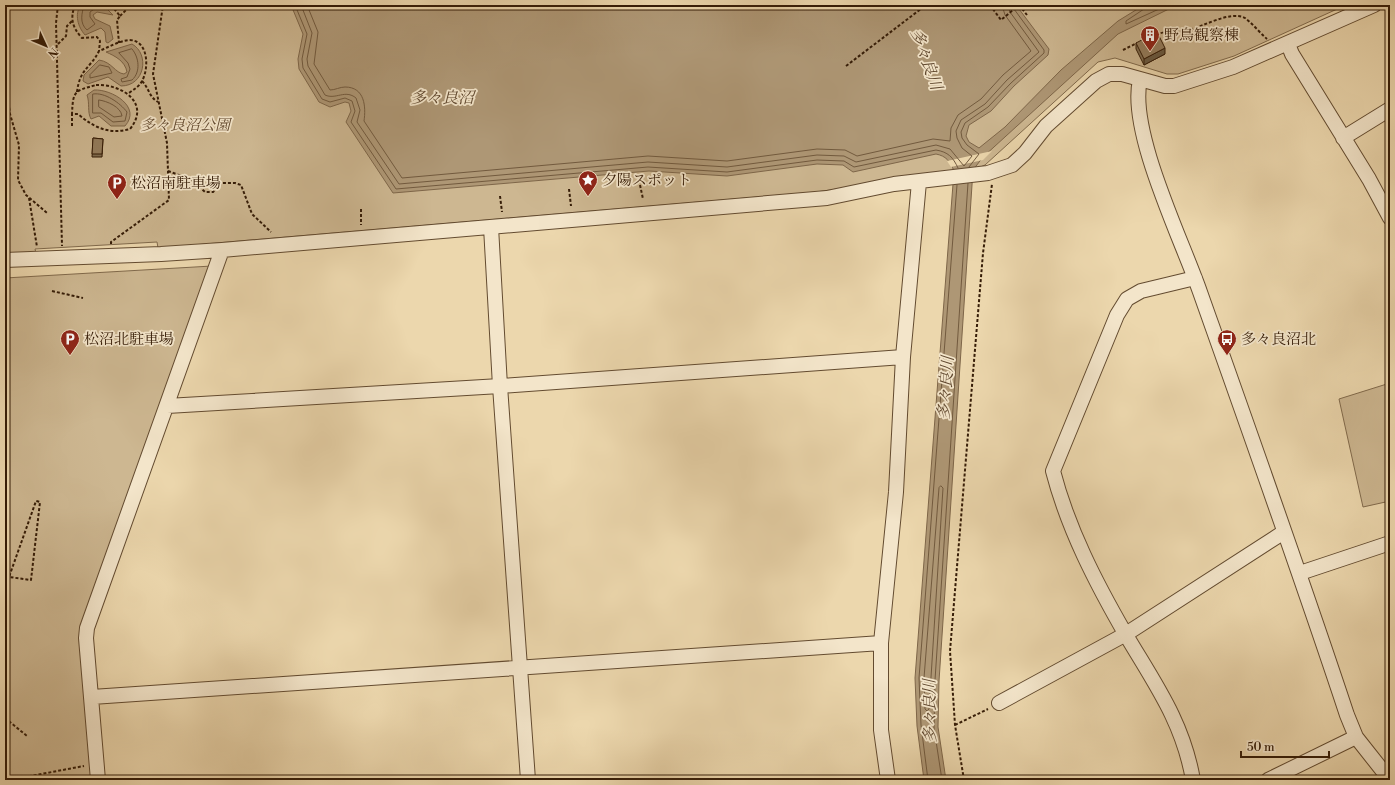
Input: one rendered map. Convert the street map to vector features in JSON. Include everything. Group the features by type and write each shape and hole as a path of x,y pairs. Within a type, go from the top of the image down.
{"street":[{"path":"5,260 146,255 222,250 827,198 894,184 991,172 1005,168 1017,162 1046,126 1102,77 1116,73 1165,86 1174,86 1233,67 1374,5"},
{"path":"1288,44 1292,54 1369,179 1390,218"},
{"path":"1140,80 1137,92 1141,122 1153,168 1195,278 1284,532 1300,573 1347,715 1356,737 1390,780"},
{"path":"1343,138 1390,109"},
{"path":"888,780 882,730 882,643 896,492 903,357 919,182"},
{"path":"491,227 500,386 528,780"},
{"path":"98,780 86,638 87,628 222,250"},
{"path":"1193,780 1189,756 1178,726 1165,700 1096,580 1078,540 1058,489 1053,471 1117,315 1128,300 1141,291 1195,278"},
{"path":"167,406 500,386 903,357"},
{"path":"1000,703 1126,634 1284,532"},
{"path":"1300,573 1390,543"},
{"path":"92,697 882,643"},
{"path":"1268,780 1356,737"}],"path":[{"path":"58,5 56,23 62,250"},
{"path":"74,5 72,21 77,32 82,38 97,37 100,41 96,59 79,78 77,92"},
{"path":"112,5 120,16"},
{"path":"119,43 116,26 117,20 131,5"},
{"path":"111,247 111,242 169,200 166,132 158,102 153,74 163,5"},
{"path":"846,66 926,5"},
{"path":"990,5 1001,20 1019,5 1027,16"},
{"path":"1155,35 1171,30 1188,30 1216,20 1235,16 1244,18 1271,43"},
{"path":"57,45 66,36 67,26 72,21"},
{"path":"99,50 130,40 137,42 144,48 147,65 142,80 138,86 129,93"},
{"path":"1123,50 1142,41"},
{"path":"5,78 10,114 19,145 18,180 29,197 47,213"},
{"path":"142,80 147,86 150,95 158,102"},
{"path":"72,114 78,114 90,124 111,132 130,129 135,122 138,111 134,99 129,93 105,85 96,85 85,88 73,96 72,114 72,126"},
{"path":"168,172 192,180 206,192 213,192 222,183 236,183 242,185 252,214 272,233"},
{"path":"964,780 955,725 950,651 982,252 991,172"},
{"path":"640,185 642,199"},
{"path":"569,189 571,206"},
{"path":"500,196 502,212"},
{"path":"29,197 38,251"},
{"path":"361,210 361,225"},
{"path":"52,291 83,298"},
{"path":"5,577 31,580 40,502 36,501 9,577"},
{"path":"955,725 1000,703"},
{"path":"5,718 27,736"},
{"path":"9,780 97,764"}],"green space":[{"name":"多々良沼公園","path":"5,5 1346,5 1234,56 1178,74 1167,74 1115,58 1098,62 985,165 976,169 816,192 158,248 157,242 35,249 36,253 5,255"},
{"path":"212,266 81,631 92,780 5,780 5,278"},
{"path":"1390,383 1390,501 1363,507 1339,399"}],"water":[{"path":"81,5 103,5 113,15 97,12 93,15 95,19 110,26 113,39 108,43 106,42 105,32 101,28 85,35 80,28 77,16"},
{"name":"多々良沼","path":"291,5 1016,5 1049,49 1048,55 1014,86 991,111 969,125 966,136 969,142 979,148 1005,127 1061,70 1118,21 1144,5 1177,5 1118,34 983,157 973,170 939,681 938,727 946,780 924,780 917,726 915,678 954,171 951,164 942,156 936,154 853,172 843,165 817,164 727,176 649,171 393,193 346,122 351,111 349,103 345,102 330,107 319,102 299,69 298,59 303,34"},
{"path":"132,44 138,49 143,62 140,75 135,81 129,85 121,86 108,77 88,84 83,81 84,75 99,60 107,63 118,72 124,74 127,72 122,62 106,52"},
{"path":"94,90 101,90 123,100 130,112 129,119 125,126 111,126 99,116 91,119 87,95"}],"pier":[{"path":"992,151 983,160 951,167 947,161"}],"building":[{"name":"野鳥観察棟","path":"1157,32 1165,48 1144,59 1136,43"},
{"path":"93,138 103,139 102,154 92,154"}],"place":[{"name":"野鳥観察棟","path":"1150,52"},
{"name":"夕陽スポット","path":"588,197"},
{"name":"松沼南駐車場","path":"117,200"},
{"name":"松沼北駐車場","path":"70,356"},
{"name":"多々良沼北","path":"1227,356"}],"water label":[{"name":"多々良川","path":"927,59"},
{"name":"多々良川","path":"945,388"},
{"name":"多々良川","path":"929,711"}]}
